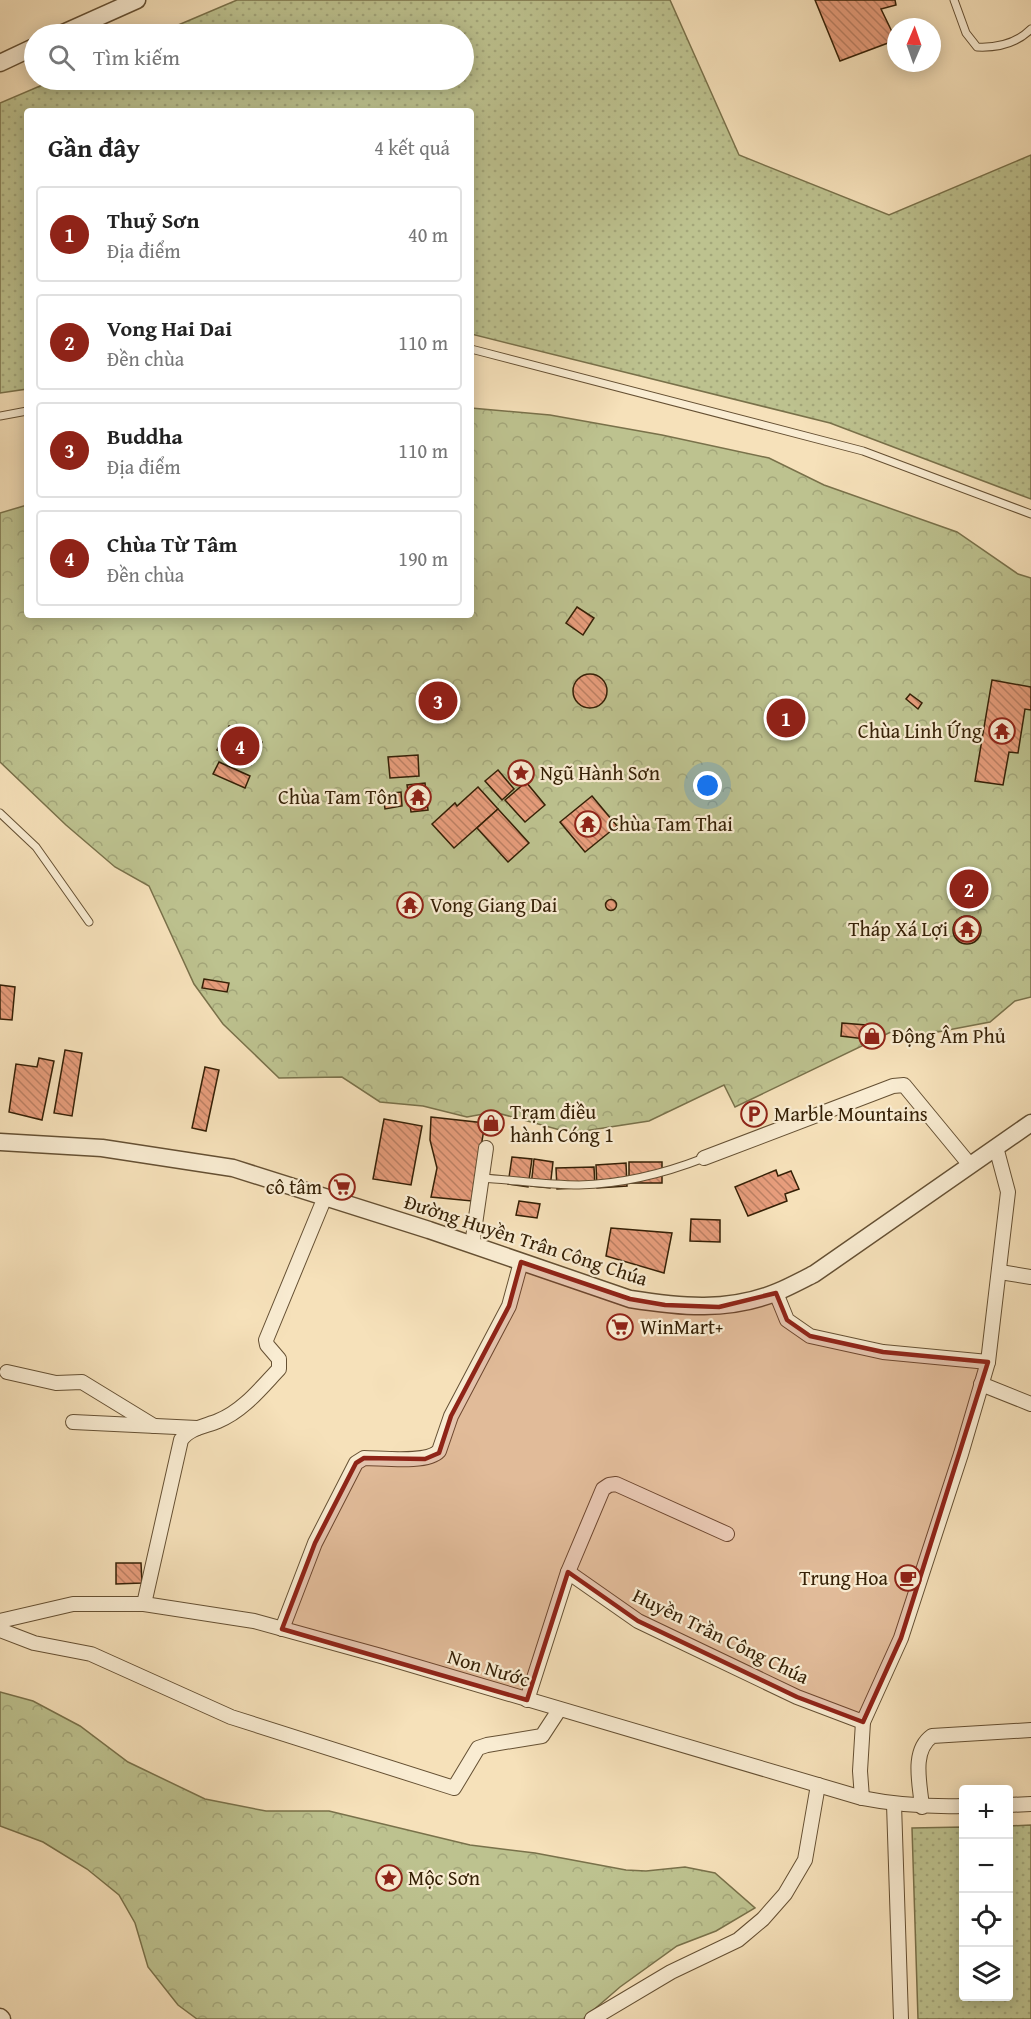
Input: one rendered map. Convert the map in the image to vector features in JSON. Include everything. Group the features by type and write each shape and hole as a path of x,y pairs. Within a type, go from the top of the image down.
{"street":[{"path":"84,24 137,0"},
{"path":"0,63 24,52"},
{"path":"704,1158 893,1086 904,1085 970,1165"},
{"name":"Đường Huyền Trân Công Chúa","path":"0,1142 102,1148 233,1168 630,1299 665,1305 719,1307 776,1293 814,1274 1031,1123"},
{"path":"472,1245 486,1148"},
{"path":"862,1798 860,1772 863,1722 901,1638 961,1455 988,1362 1008,1192 996,1148"},
{"path":"144,1604 182,1440 189,1432 233,1413 279,1369 279,1359 267,1345 266,1340 325,1197"},
{"path":"282,1629 315,1543 356,1463 364,1458 425,1459 439,1451 451,1416 509,1306 521,1262"},
{"path":"1000,1272 1031,1278"},
{"path":"776,1293 787,1320 810,1336 883,1352 988,1362"},
{"path":"7,1372 56,1383 82,1382 154,1426"},
{"path":"981,1384 1031,1404"},
{"path":"73,1422 198,1428"},
{"path":"527,1700 568,1572 603,1489 609,1485 616,1485 728,1534"},
{"name":"Huyền Trần Công Chúa","path":"568,1572 638,1621 797,1697 863,1722"},
{"name":"Non Nước","path":"0,1621 73,1604 144,1604 254,1622 862,1798 922,1807 959,1806"},
{"path":"0,1630 34,1643 105,1659 231,1717 454,1788 478,1748 487,1744 542,1736 559,1710"},
{"path":"922,1807 919,1757 923,1745 932,1736 1031,1730"},
{"path":"592,2019 672,1972 738,1940 763,1918 784,1894 805,1860 818,1785"},
{"path":"894,1804 901,2019"},
{"path":"1013,1804 1031,1804"}],"lane":[{"path":"954,0 966,33 977,47 992,48 1022,37 1031,28"},
{"path":"474,350 863,451 1031,514"},
{"path":"0,416 24,412"},
{"path":"0,813 36,847 89,922"},
{"path":"482,1178 576,1185 612,1183 668,1172 704,1158"}],"highlighted area":[{"path":"521,1262 630,1299 665,1305 719,1307 776,1293 787,1320 810,1336 883,1352 988,1362 901,1638 863,1722 797,1697 638,1621 568,1572 527,1700 282,1629 315,1543 356,1463 364,1458 425,1459 439,1453 451,1416 509,1306"}],"green space":[{"path":"237,0 670,0 739,155 889,215 1031,155 1031,499 830,423 474,335 474,108 24,108 24,389 0,393 0,103 31,90 474,90 474,24 181,24"},
{"name":"Ngũ Hành Sơn","path":"474,408 550,415 662,435 769,458 824,485 957,532 1018,574 1031,578 1031,997 1015,1001 990,1022 901,1039 895,1030 735,1107 724,1085 649,1121 571,1133 494,1112 467,1117 423,1106 380,1102 342,1077 279,1078 223,1024 194,984 149,886 115,867 66,825 0,762 0,513 24,506 24,618 474,618"},
{"path":"0,1692 33,1701 80,1726 128,1762 205,1799 266,1811 329,1811 470,1845 535,1853 626,1870 646,1871 685,1867 715,1873 755,1908 716,1931 677,1946 620,1987 583,2019 197,2019 178,2005 148,1967 135,1923 119,1895 87,1869 43,1842 0,1826"},
{"path":"1031,1825 1031,2019 918,2019 912,1828 959,1827 959,2001 1013,2001 1013,1826"}],"building":[{"path":"815,0 895,0 896,5 881,9 887,21 887,43 840,61"},
{"path":"577,607 594,618 583,635 566,623"},
{"path":"590,674 602,679 607,691 602,703 590,708 578,703 573,691 578,679"},
{"name":"Chùa Linh Ứng","path":"992,680 1031,687 1031,710 1025,709 1018,753 1009,752 1003,785 975,781"},
{"path":"910,694 922,703 918,709 906,699"},
{"path":"229,726 262,742 251,765 217,750"},
{"path":"418,755 419,776 390,778 388,757"},
{"path":"219,762 250,776 245,788 213,774"},
{"path":"498,770 514,789 502,800 485,781"},
{"path":"526,782 545,805 525,822 505,800"},
{"name":"Chùa Tam Tôn","path":"425,783 428,810 411,812 407,785"},
{"path":"478,787 498,809 454,848 432,824 455,803 457,806"},
{"path":"401,792 402,806 385,809 383,794"},
{"name":"Chùa Tam Thai","path":"592,796 617,826 585,852 560,822"},
{"path":"498,809 529,843 508,862 477,828"},
{"path":"972,882 975,893 965,896 962,885"},
{"path":"611,899 617,905 611,911 605,905"},
{"name":"Tháp Xá Lợi","path":"967,916 977,920 981,930 977,940 967,944 957,940 953,930 957,920"},
{"path":"204,979 229,983 227,992 202,988"},
{"path":"0,985 15,987 12,1020 0,1019"},
{"path":"842,1023 866,1025 865,1039 841,1036"},
{"path":"65,1050 82,1053 72,1116 54,1113"},
{"path":"39,1058 54,1061 42,1120 9,1112 16,1064 37,1067"},
{"path":"205,1067 219,1070 206,1131 192,1128"},
{"path":"431,1117 485,1123 472,1201 431,1197 437,1168 430,1140"},
{"path":"384,1119 422,1126 411,1185 373,1179"},
{"path":"512,1157 532,1159 528,1187 508,1184"},
{"path":"534,1159 553,1162 550,1188 531,1186"},
{"path":"629,1162 662,1162 662,1183 629,1183"},
{"path":"626,1163 627,1186 597,1188 596,1165"},
{"path":"594,1167 595,1187 557,1189 556,1168"},
{"path":"776,1170 778,1176 791,1171 799,1189 785,1194 787,1201 748,1216 735,1187"},
{"path":"519,1201 540,1204 537,1218 516,1215"},
{"path":"691,1219 720,1220 720,1242 690,1241"},
{"path":"611,1228 672,1233 664,1273 606,1256"},
{"path":"116,1563 141,1563 142,1583 116,1584"}],"place":[{"name":"Buddha","path":"438,701"},
{"name":"Thuỷ Sơn","path":"786,718"},
{"name":"Chùa Linh Ứng","path":"1002,731"},
{"name":"Chùa Từ Tâm","path":"240,746"},
{"name":"Ngũ Hành Sơn","path":"521,773"},
{"name":"Chùa Tam Tôn","path":"418,797"},
{"name":"Chùa Tam Thai","path":"588,824"},
{"name":"Vong Hai Dai","path":"969,889"},
{"name":"Vong Giang Dai","path":"410,905"},
{"name":"Tháp Xá Lợi","path":"967,929"},
{"name":"Động Âm Phủ","path":"872,1036"},
{"name":"Marble Mountains","path":"754,1114"},
{"name":"Trạm điều hành Cóng 1","path":"491,1123"},
{"name":"cô tâm","path":"342,1187"},
{"name":"WinMart+","path":"620,1327"},
{"name":"Trung Hoa","path":"908,1578"},
{"name":"Mộc Sơn","path":"389,1878"}]}
